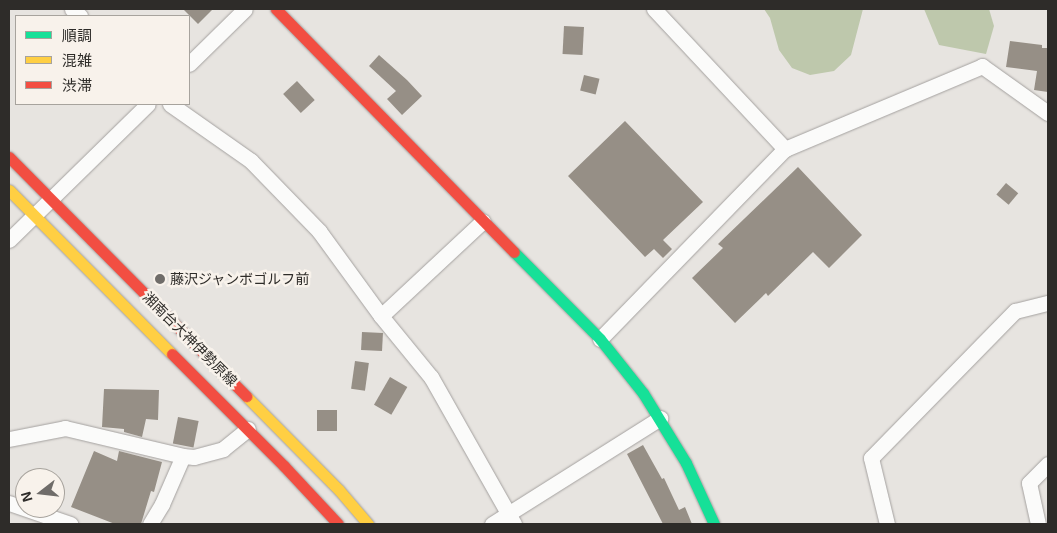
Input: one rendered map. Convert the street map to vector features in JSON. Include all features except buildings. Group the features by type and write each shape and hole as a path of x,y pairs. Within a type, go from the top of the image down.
{"street":[{"path":"190,63 245,9"},
{"path":"276,9 600,339 644,393 660,418 686,463 714,524"},
{"path":"654,9 785,149"},
{"path":"600,339 785,149 982,66 1048,113"},
{"path":"9,240 147,105"},
{"path":"171,105 251,161 319,231 381,316 431,377 511,519"},
{"name":"湘南台大神伊勢原線","path":"9,157 339,490 368,524"},
{"name":"湘南台大神伊勢原線","path":"9,190 322,504 338,524"},
{"path":"381,316 483,220"},
{"path":"887,524 871,458 1015,311 1048,302"},
{"path":"492,524 511,519 660,418"},
{"path":"9,439 65,428 183,456 208,455 223,449 248,429"},
{"path":"150,524 162,504 183,456"},
{"path":"1038,524 1029,484 1048,464"},
{"path":"9,503 70,524"}],"green space":[{"path":"764,9 863,9 851,55 834,71 810,75 792,68 779,50 770,18"},
{"path":"924,9 989,9 994,26 986,54 939,45"}],"traffic: fast":[{"path":"514,252 600,339 643,393 686,463 714,524"}],"traffic: slow":[{"path":"9,190 172,354"},
{"path":"246,396 339,490 368,524"}],"traffic: jam":[{"path":"276,9 514,252"},
{"path":"9,157 246,396"},
{"path":"172,354 284,466 338,524"}],"place":[{"name":"藤沢ジャンボゴルフ前","path":"160,279"}]}
